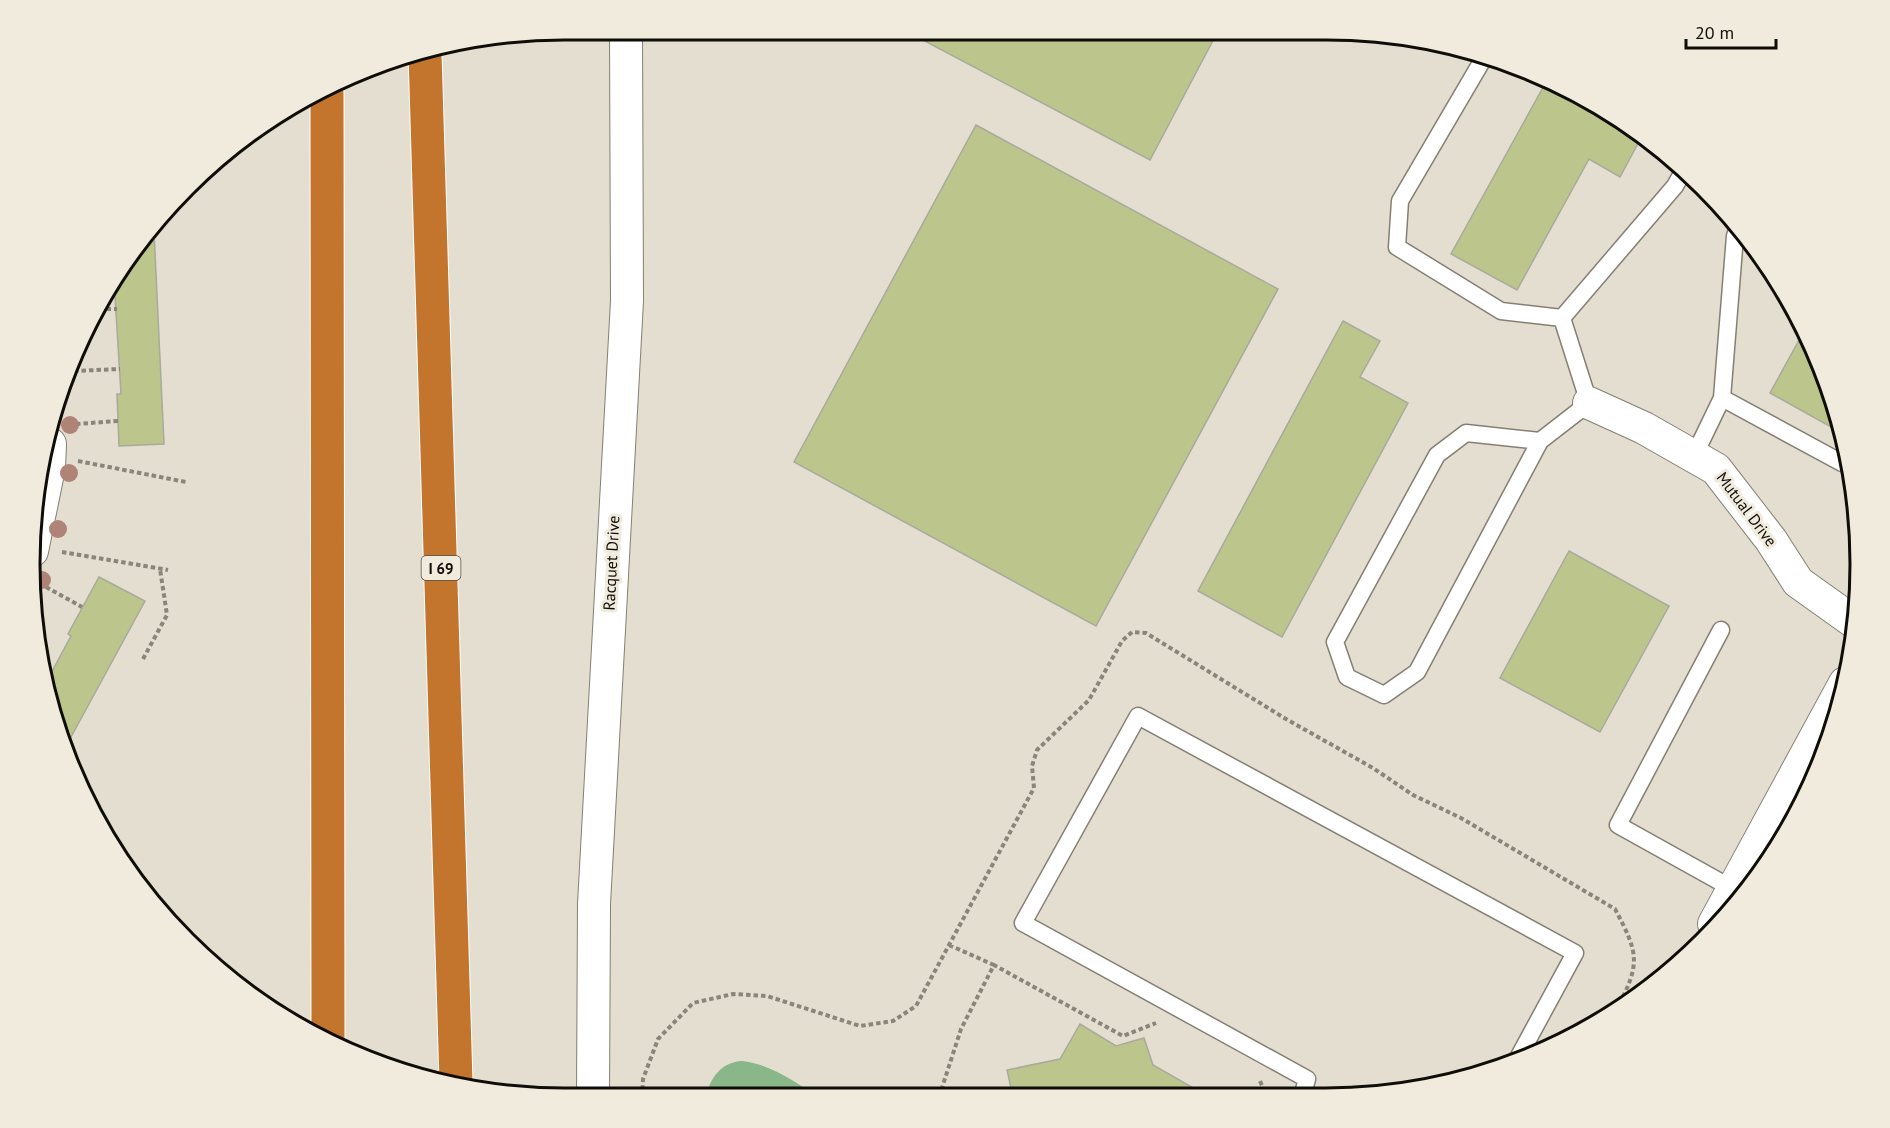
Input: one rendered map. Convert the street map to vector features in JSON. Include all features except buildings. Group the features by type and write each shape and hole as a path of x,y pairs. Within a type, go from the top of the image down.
{"highway":[{"name":"I 69","path":"424,59 456,1076"},
{"path":"327,97 328,1032"}],"street":[{"name":"Racquet Drive","path":"592,1088 594,893 627,301 626,40"},
{"name":"Mutual Drive","path":"1589,403 1644,428 1716,469 1771,540 1798,582 1846,617"},
{"path":"50,467 62,452"},
{"path":"45,551 49,475"},
{"path":"1727,901 1827,717"}],"lane":[{"path":"1480,64 1400,201 1397,247 1501,311 1562,318"},
{"path":"1562,318 1679,178"},
{"path":"1694,456 1722,398 1735,237"},
{"path":"1540,441 1466,433 1437,455 1335,642 1347,677 1384,696 1417,672 1540,441 1589,403 1562,318"},
{"path":"1722,398 1839,461"},
{"path":"1721,630 1618,825 1733,889"},
{"path":"1304,1088 1307,1079 1023,923 1138,716 1575,953 1523,1049"}],"path":[{"path":"107,309 117,309"},
{"path":"77,371 120,369"},
{"path":"76,424 118,421"},
{"path":"62,452 186,482"},
{"path":"45,551 168,570"},
{"path":"143,659 167,615 160,569"},
{"path":"46,587 82,607"},
{"path":"642,1088 643,1079 658,1039 693,1003 733,994 766,996 860,1026 893,1021 916,1006 1034,788 1032,766 1037,750 1089,700 1122,641 1132,632 1146,633 1286,719 1373,768 1413,795 1461,818 1615,909 1629,934 1634,958 1633,979 1626,993"},
{"path":"949,945 994,965 1123,1036 1158,1023"},
{"path":"942,1088 961,1029 994,965"},
{"path":"1258,1076 1263,1088"}],"shaded area":[{"path":"742,1061 762,1066 804,1088 709,1088 718,1072 728,1064"}]}
